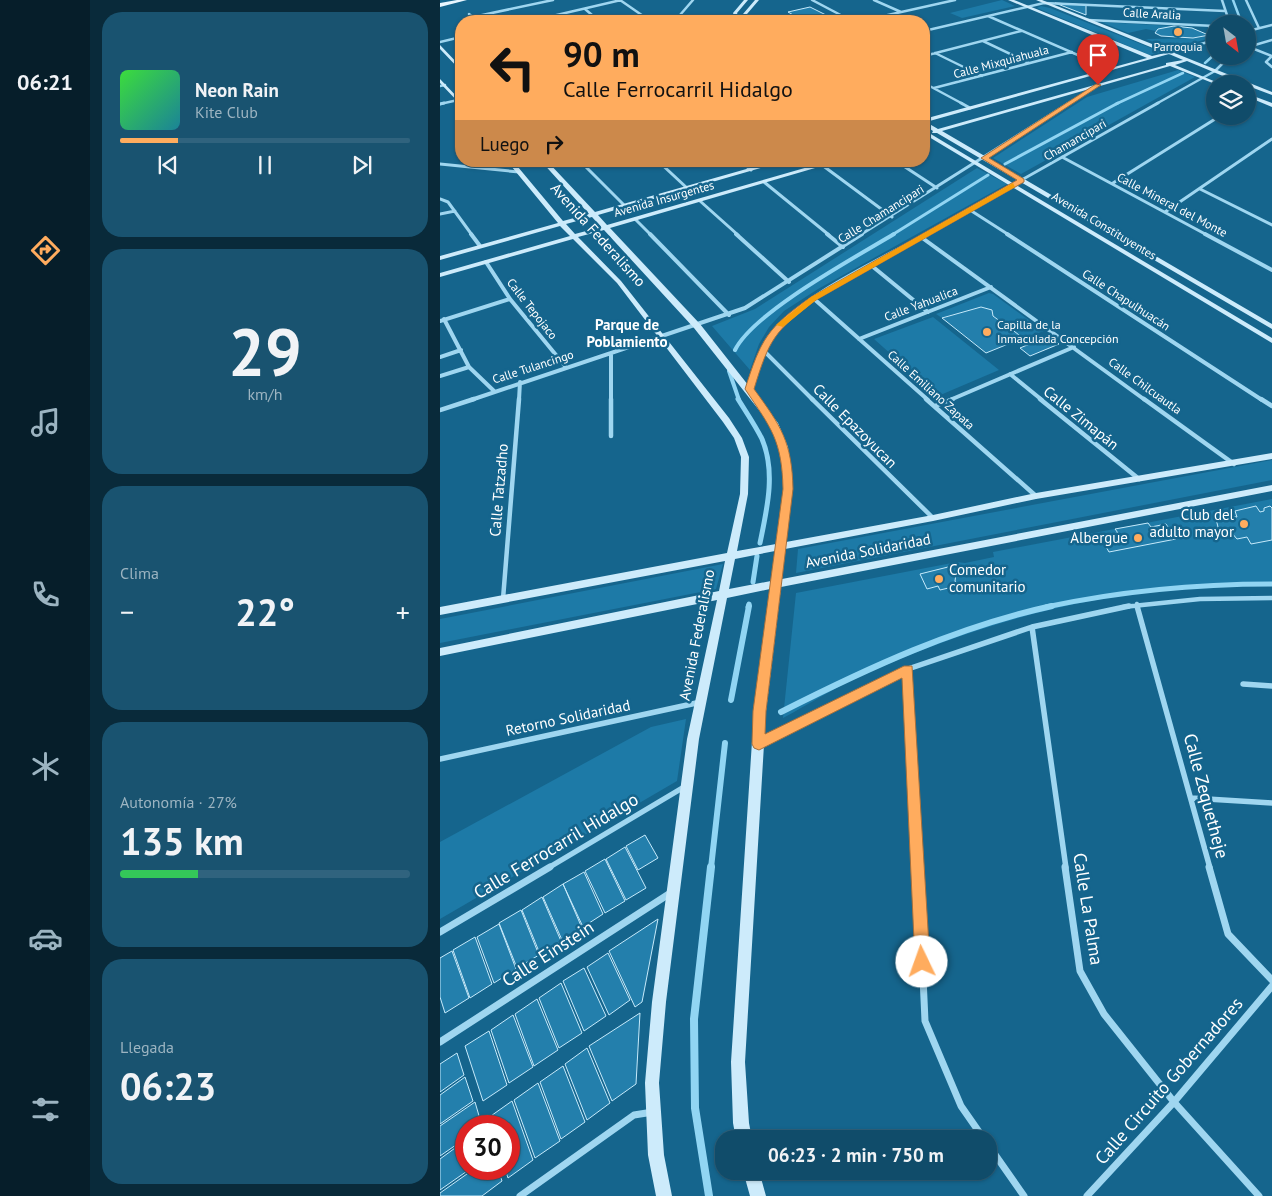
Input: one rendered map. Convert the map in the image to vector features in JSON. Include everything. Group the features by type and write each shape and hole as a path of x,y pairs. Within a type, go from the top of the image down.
{"main road":[{"path":"440,5 464,0"}],"street":[{"path":"482,15 553,0"},
{"path":"598,6 605,0"},
{"path":"560,15 620,0 642,15"},
{"path":"680,15 694,0"},
{"path":"734,15 746,0"},
{"path":"745,15 757,0"},
{"path":"812,0 841,15"},
{"path":"874,0 901,12"},
{"path":"939,0 945,2"},
{"path":"888,15 955,0"},
{"path":"1010,0 1206,79"},
{"path":"1038,0 1225,75"},
{"path":"1222,0 1227,15"},
{"path":"1246,0 1259,28"},
{"path":"930,30 1044,2 1226,11"},
{"path":"586,9 592,15"},
{"path":"988,16 1110,69"},
{"name":"Calle Aralia","path":"1088,20 1206,26"},
{"path":"1256,29 1272,25"},
{"path":"930,54 1021,31"},
{"path":"440,42 455,38"},
{"path":"1256,45 1272,40"},
{"path":"982,41 1030,63"},
{"path":"930,120 1206,43"},
{"path":"440,46 455,63"},
{"path":"1256,50 1272,56 1266,62 1272,67"},
{"name":"Calle Mixquiahuala","path":"934,88 1072,52"},
{"path":"935,53 982,76"},
{"path":"930,133 1187,60"},
{"path":"1215,71 1221,65"},
{"name":"Chamancipari","path":"749,389 762,349 771,334 813,298 1215,71"},
{"path":"440,80 442,86 455,98"},
{"name":"Calle Chamancipari","path":"662,337 746,308 1098,85"},
{"path":"930,86 970,108"},
{"path":"1256,88 1272,94"},
{"path":"1256,99 1272,104"},
{"path":"440,104 455,102"},
{"path":"1113,183 1206,125"},
{"name":"Avenida Constituyentes","path":"930,126 1272,327"},
{"name":"Avenida Constituyentes","path":"930,137 1272,341"},
{"path":"1165,212 1272,139"},
{"name":"Calle Mineral del Monte","path":"1062,157 1272,270"},
{"path":"440,164 455,166"},
{"path":"470,167 519,172"},
{"name":"Avenida Federalismo","path":"515,167 562,224 619,282 726,420 738,438 745,457 744,494 693,740 659,1002 652,1083 656,1154 664,1196"},
{"name":"Avenida Federalismo","path":"550,167 697,326 749,389 774,423 784,447 787,462 788,489 760,711 738,1062 742,1130"},
{"path":"586,167 625,206"},
{"path":"664,167 687,188"},
{"path":"747,167 751,170"},
{"name":"Avenida Insurgentes","path":"440,258 761,167"},
{"name":"Avenida Insurgentes","path":"440,275 815,167"},
{"path":"825,167 892,217"},
{"path":"905,167 937,188"},
{"path":"764,182 843,247"},
{"path":"1200,189 1272,225"},
{"path":"440,199 448,202 480,246"},
{"path":"700,201 789,282"},
{"name":"Calle Chapulhuacán","path":"970,210 1272,406"},
{"path":"440,214 455,211"},
{"path":"635,219 729,315"},
{"name":"Calle Chilcuautla","path":"921,238 1235,464"},
{"name":"Calle Tepojaco","path":"486,262 510,300 565,366"},
{"path":"1149,267 1162,262"},
{"path":"872,266 928,312"},
{"name":"Calle Yahualica","path":"859,339 991,287"},
{"name":"Calle Emiliano Zapata","path":"813,298 1036,496"},
{"path":"494,391 469,367 461,350 442,320 510,300"},
{"name":"Calle Tulancingo","path":"440,410 565,366 662,337"},
{"path":"935,406 1074,347"},
{"name":"Calle Epazoyucan","path":"762,349 933,518"},
{"path":"440,357 461,350"},
{"path":"611,353 611,436"},
{"path":"440,376 469,367"},
{"name":"Calle Zimapán","path":"1010,374 1139,479"},
{"name":"Calle Tatzadho","path":"503,599 520,382"},
{"name":"Avenida Solidaridad","path":"440,611 933,518 1036,496 1235,464 1272,456"},
{"name":"Avenida Solidaridad","path":"440,652 775,584 1272,488"},
{"path":"759,744 908,669 1032,627 1137,604 1200,598 1272,598"},
{"name":"Calle Zequetheje","path":"1137,604 1228,934 1272,980"},
{"name":"Calle La Palma","path":"1032,627 1080,971 1104,1014 1174,1102 1260,1196"},
{"path":"908,669 925,1021 961,1106 978,1130"},
{"path":"1243,684 1272,686"},
{"name":"Retorno Solidaridad","path":"440,759 702,702"},
{"name":"Calle Ferrocarril Hidalgo","path":"440,932 687,786"},
{"path":"1191,798 1272,803"},
{"name":"Calle Einstein","path":"440,1042 672,892"},
{"name":"Calle Circuito Gobernadores","path":"1087,1196 1174,1102 1272,986"},
{"path":"520,1196 634,1115 654,1112"},
{"path":"997,1157 1024,1196"},
{"path":"754,1180 758,1196"}],"shaded area":[{"path":"1002,0 1015,6 962,18 950,13"},
{"path":"1041,6 1161,52 1150,55 1037,8"},
{"path":"1101,22 1195,28 1166,27 1156,31 1146,29 1128,33"},
{"path":"1206,36 1206,39 1170,49 1146,39 1197,38"},
{"path":"1178,70 1195,77 1021,174 993,158 1087,97"},
{"path":"977,168 1007,184 818,289 784,311 769,327 759,344 750,370 712,326 755,309"},
{"path":"989,293 1044,331 1023,338 1006,325 1009,324 1005,321 1001,322 993,316 992,310 954,314 942,318 936,314"},
{"path":"933,317 999,370 938,396 874,339"},
{"path":"1272,460 1272,480 796,573 798,549"},
{"path":"1272,499 1272,586 1219,586 1167,590 1063,607 1011,620 911,654 833,690 783,718 796,593 957,562 965,563 994,557 993,552"},
{"path":"723,564 716,589 440,643 440,619"},
{"path":"686,719 677,781 440,919 440,842 651,727"}],"building":[{"path":"1055,3 1086,5 1086,15"},
{"path":"810,7 826,15 793,15 788,12"},
{"name":"Parroquia","path":"1174,26 1192,28 1206,36 1193,38 1161,36 1155,33 1158,29"},
{"name":"Capilla de la Inmaculada Concepción","path":"981,307 992,310 993,316 1001,322 1005,321 1010,324 1006,325 1023,338 986,353 942,318"},
{"path":"1049,336 1059,344 1030,356 1020,348"},
{"name":"Club del adulto mayor","path":"1256,506 1260,512 1270,506 1272,508 1272,540 1251,544 1247,537 1237,539 1231,532 1219,531 1215,515 1237,517 1235,511"},
{"name":"Albergue","path":"1148,523 1151,527 1166,524 1176,539 1109,552 1100,536 1118,533 1115,529"},
{"name":"Comedor comunitario","path":"948,567 956,574 955,581 957,586 940,590 938,586 927,589 920,574"},
{"path":"645,835 658,858 638,870 626,846"},
{"path":"625,847 646,888 626,900 606,859"},
{"path":"605,859 625,901 605,913 585,871"},
{"path":"584,872 603,914 583,927 563,884"},
{"path":"563,884 582,928 562,940 543,897"},
{"path":"542,897 561,941 540,954 522,910"},
{"path":"521,910 539,955 517,968 499,923"},
{"path":"658,919 642,1002 635,1007 609,951"},
{"path":"499,924 516,969 494,983 477,937"},
{"path":"475,937 492,984 470,998 453,950"},
{"path":"452,951 469,998 445,1013 440,997 440,958"},
{"path":"608,953 630,1000 609,1015 587,967"},
{"path":"584,968 606,1016 584,1031 563,981"},
{"path":"561,983 582,1033 559,1048 539,998"},
{"path":"537,999 558,1050 534,1066 515,1014"},
{"path":"640,1013 636,1084 612,1101 589,1046"},
{"path":"513,1015 533,1067 509,1083 491,1030"},
{"path":"489,1031 507,1085 483,1101 465,1046"},
{"path":"587,1048 610,1103 587,1120 565,1064"},
{"path":"457,1053 464,1075 440,1092 440,1064"},
{"path":"563,1066 585,1122 561,1139 540,1082"},
{"path":"465,1077 473,1101 440,1124 440,1095"},
{"path":"538,1083 560,1141 535,1158 520,1115 514,1100"},
{"path":"512,1101 517,1115 492,1115"},
{"path":"475,1102 479,1115 456,1115"},
{"path":"455,1116 455,1146 440,1156 440,1126"},
{"path":"520,1123 533,1160 520,1169"},
{"path":"455,1148 455,1180 440,1190 440,1159"},
{"path":"458,1180 502,1181 482,1196 440,1196 440,1193"}],"waterway":[{"path":"1233,0 1239,15"},
{"path":"1117,104 1183,73"},
{"path":"1005,164 1117,104"},
{"path":"892,235 988,175"},
{"path":"735,350 746,335 762,319 783,303 831,271 894,234"},
{"path":"729,371 739,400"},
{"path":"738,399 762,439 769,464 769,491 760,543"},
{"path":"753,582 757,556"},
{"path":"1046,607 1074,601 1158,590 1215,585 1272,584"},
{"path":"731,700 749,606"},
{"path":"781,712 913,650 981,625 1052,606"},
{"path":"711,868 725,743"},
{"path":"709,1196 695,1108 694,1019 711,867"}],"slow traffic":[{"path":"780,325 813,298 1013,185"}],"place":[{"name":"Parroquia","path":"1178,32"},
{"name":"Capilla de la Inmaculada Concepción","path":"987,332"},
{"name":"Club del adulto mayor","path":"1244,524"},
{"name":"Albergue","path":"1138,538"},
{"name":"Comedor comunitario","path":"939,579"}],"district":[{"name":"Parque de Poblamiento","path":"627,334"}],"route":[{"path":"922,962 908,669 759,744 760,711 788,489 787,462 784,447 774,423 749,389 762,349 771,334 790,316 813,298 1022,180 984,158 1098,85"}]}
